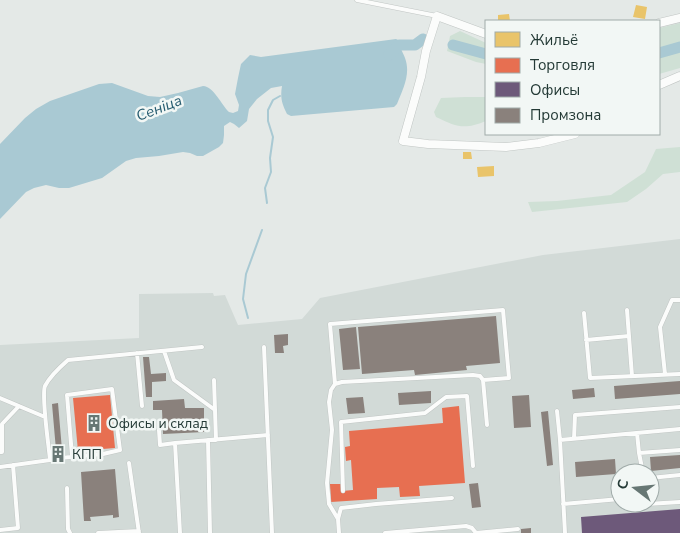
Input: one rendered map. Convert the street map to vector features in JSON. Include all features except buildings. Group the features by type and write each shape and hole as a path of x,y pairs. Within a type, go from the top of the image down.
{"street":[{"path":"485,34 437,16 402,141 506,147 539,143 571,135"},
{"path":"660,23 680,18"},
{"path":"660,85 680,76"}],"lane":[{"path":"358,0 437,16"},
{"path":"665,374 660,327 672,300 680,300"},
{"path":"338,519 329,504 327,484 332,430 329,402 331,390 335,384 330,324 503,310 509,378 483,380"},
{"path":"627,310 632,376"},
{"path":"584,313 590,378 680,374"},
{"path":"586,340 629,336"},
{"path":"50,460 44,388 58,368 68,360 202,347"},
{"path":"264,347 272,533"},
{"path":"164,351 174,380 215,410"},
{"path":"137,353 142,406"},
{"path":"335,384 342,382 480,376 483,380 486,425"},
{"path":"214,380 216,440"},
{"path":"0,467 72,456 103,454 120,450 112,389 66,395 72,456"},
{"path":"344,491 341,422 425,413 446,397 467,396 473,466"},
{"path":"0,398 45,417"},
{"path":"0,452 2,452 2,424 19,406"},
{"path":"574,439 575,415 680,407"},
{"path":"557,411 565,533"},
{"path":"560,440 680,429"},
{"path":"159,430 160,444 268,435"},
{"path":"637,433 641,463"},
{"path":"208,440 210,533"},
{"path":"175,444 180,533"},
{"path":"639,453 680,450"},
{"path":"98,533 139,532 129,463"},
{"path":"0,530 18,528 13,465"},
{"path":"660,477 680,475"},
{"path":"67,488 68,529 70,533"},
{"path":"341,508 452,498"},
{"path":"563,504 610,500"},
{"path":"338,533 338,519 342,501"},
{"path":"660,503 680,502"},
{"path":"385,533 466,526 472,528 476,533 518,529"}],"shaded area":[{"path":"680,239 680,533 0,533 0,345 139,338 139,294 213,293 214,296 225,295 238,325 302,319 320,298 543,255"}],"green space":[{"path":"680,23 680,68 660,74 660,28"},
{"path":"460,31 485,43 485,64 447,51 450,36"},
{"path":"485,97 485,121 472,126 461,126 436,117 434,112 441,98"},
{"path":"680,147 680,172 663,174 627,202 532,212 528,202 611,195 645,172 656,149"}],"water":[{"path":"396,39 407,64 407,76 397,104 394,107 291,116 287,114 283,104 282,86 271,88 257,99 249,109 247,121 239,128 230,122 224,126 223,143 203,156 183,152 136,158 126,161 102,178 69,188 46,185 34,188 26,192 0,219 0,144 25,118 50,101 99,84 112,83 148,96 160,97 203,86 211,89 229,112 233,113 238,111 239,105 235,94 241,64 250,55 261,57"}],"waterway":[{"name":"Сеніца","path":"389,55 399,45 415,45 423,39"},
{"name":"Сеніца","path":"453,45 485,54"},
{"name":"Сеніца","path":"660,53 680,47"},
{"path":"267,203 265,188 271,172 270,158 273,137 268,121 268,110 273,100 280,96"},
{"path":"248,318 243,299 246,274 262,230"}],"place":[{"name":"Офисы и склад","path":"94,423"},
{"name":"КПП","path":"58,454"}]}
